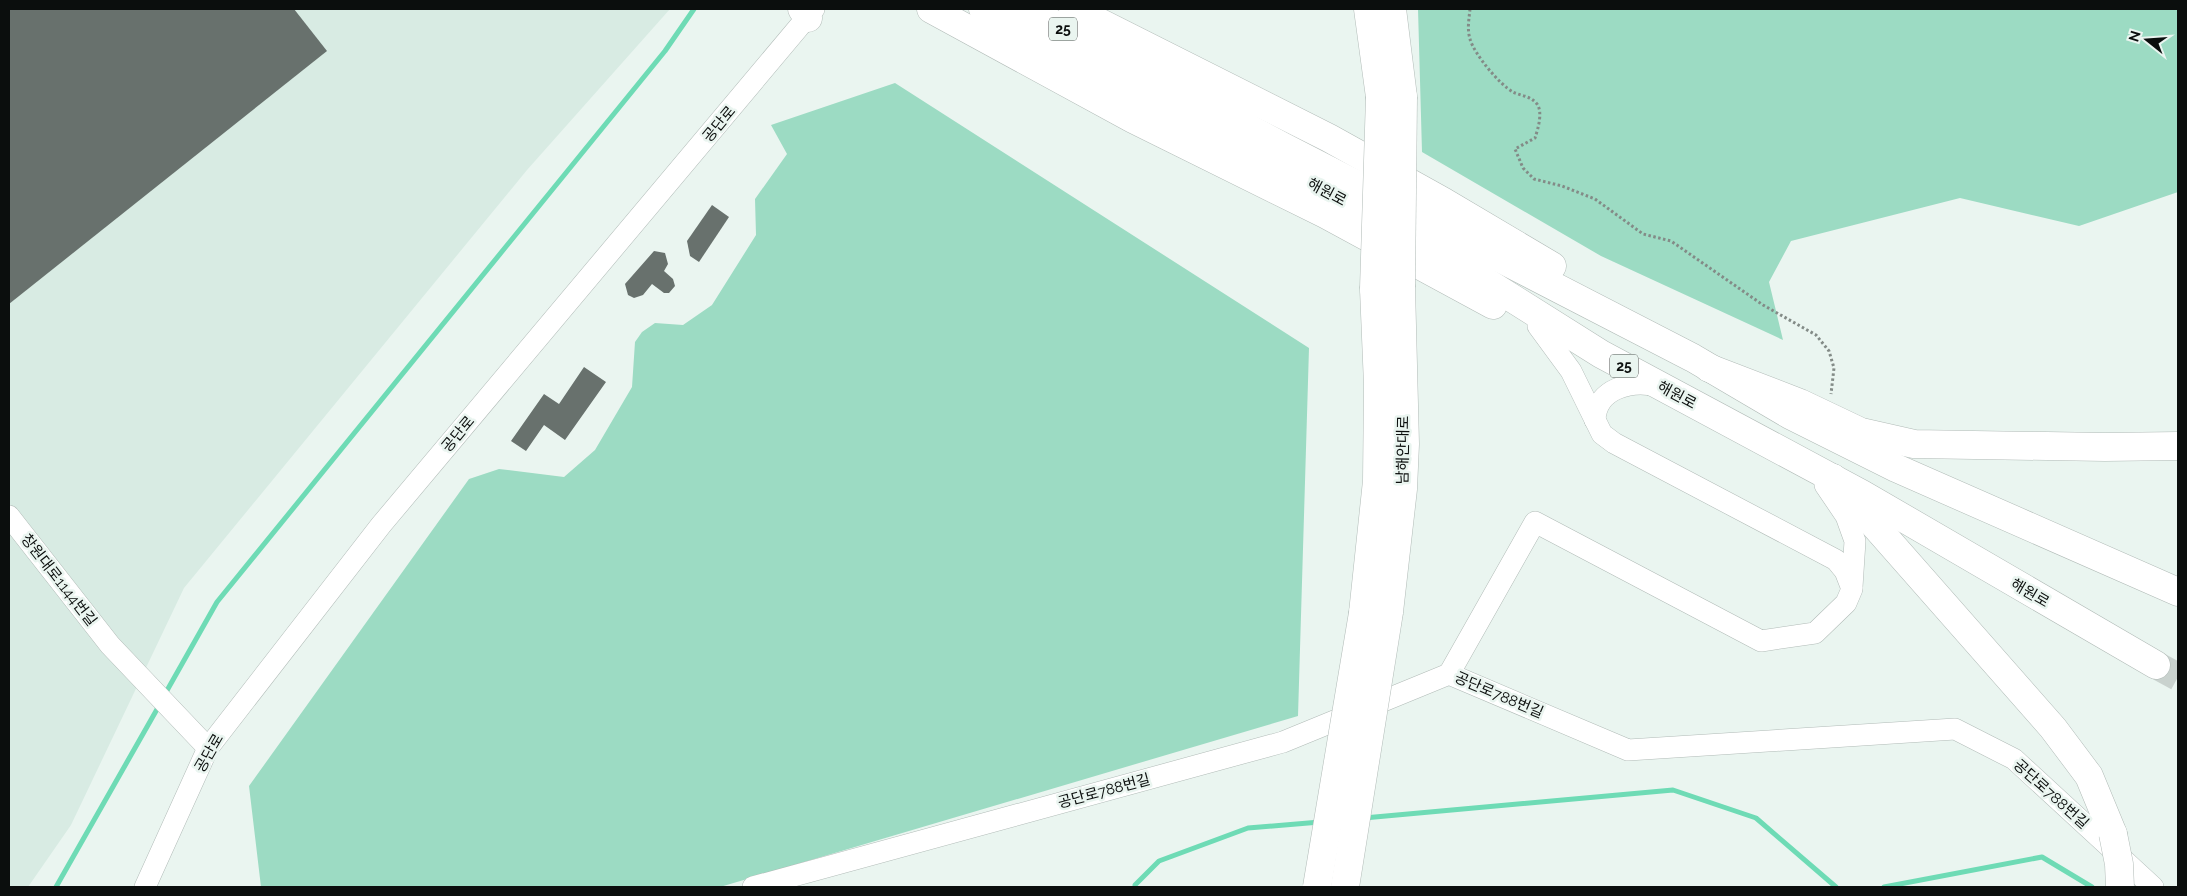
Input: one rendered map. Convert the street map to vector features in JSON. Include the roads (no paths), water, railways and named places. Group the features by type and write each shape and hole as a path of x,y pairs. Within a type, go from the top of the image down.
{"main road":[{"path":"931,9 1132,119 1325,214 1485,302 1601,354"},
{"path":"983,9 1097,59"},
{"name":"25","path":"1026,9 1097,59"},
{"path":"1073,9 1329,138 1436,197 1557,269 1701,363 1800,403 1861,432 1914,444 2096,447 2178,446"},
{"path":"1368,9 1392,97"},
{"path":"1392,9 1392,97"},
{"name":"해원로","path":"1097,59 1426,244 1601,354 1833,478 2156,665"},
{"name":"해원로","path":"1097,59 1701,363 1790,415 1896,468 2178,592"},
{"name":"남해안대로","path":"1376,613 1402,497 1405,444 1402,287 1392,97"},
{"name":"남해안대로","path":"1376,613 1378,385 1374,289 1392,97"},
{"path":"1833,478 2053,728 2089,776 2113,834 2119,864 2120,887"},
{"path":"1317,887 1376,613"},
{"path":"1345,887 1376,613"}],"street":[{"name":"공단로","path":"145,887 208,748 387,518 808,12"},
{"path":"1538,326 1571,372 1602,434 1614,444 1836,560 1845,571 1852,589"},
{"path":"1595,420 1600,403 1608,394 1619,388 1646,383 1663,387"},
{"path":"1449,674 1535,522 1761,641 1815,632 1846,603 1852,589 1855,541 1846,516 1833,493 1803,462"},
{"name":"창원대로1144번길","path":"9,516 110,645 208,748"},
{"name":"공단로788번길","path":"753,887 1283,742 1449,674 1628,750 1955,729 2014,759 2153,887"}],"waterway":[{"path":"165,694 217,602 665,51 694,9"},
{"path":"56,887 160,704"},
{"path":"1364,818 1673,790 1756,818 1836,887"},
{"path":"1135,887 1159,861 1248,828 1320,822"},
{"path":"1884,887 2042,857 2092,887"}],"tunnel":[{"path":"2156,665 2178,677"}]}
